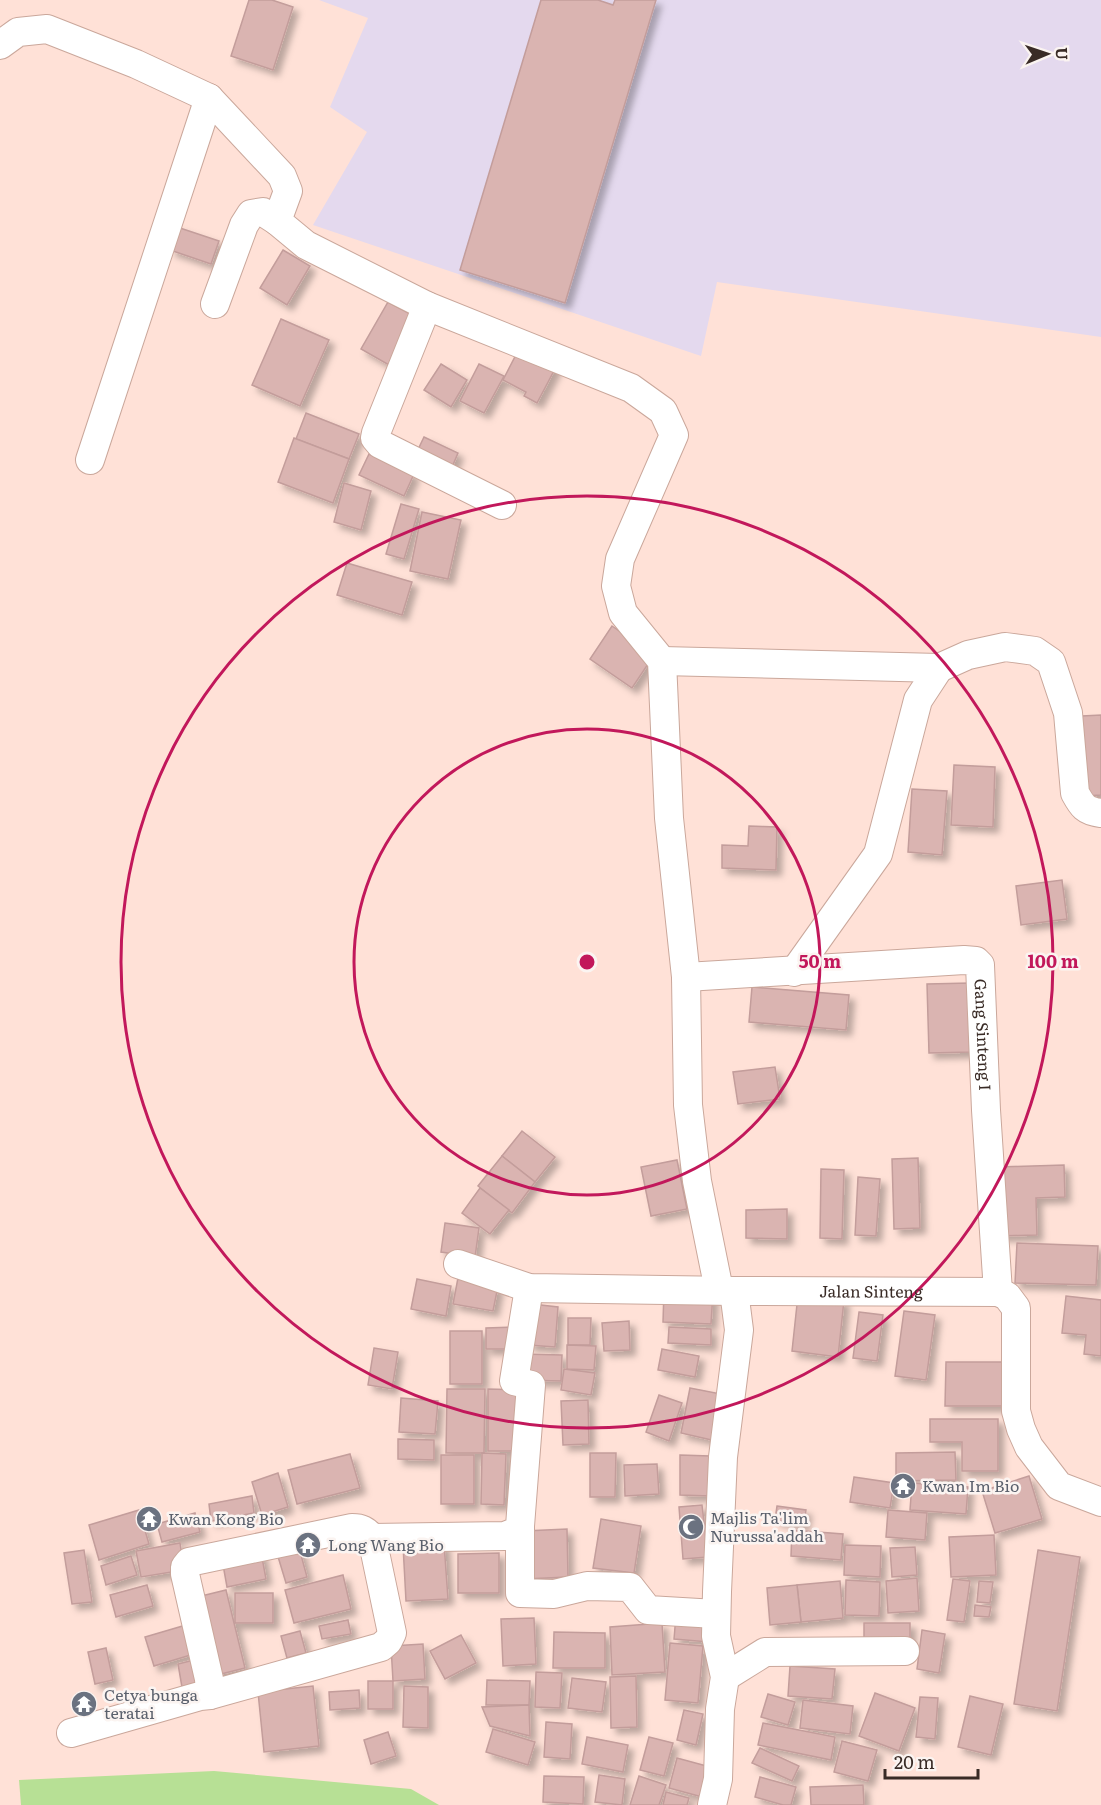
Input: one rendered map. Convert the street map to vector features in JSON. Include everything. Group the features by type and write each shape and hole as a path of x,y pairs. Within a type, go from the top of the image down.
{"street":[{"path":"0,45 18,32 47,28 136,64 209,98 282,176 288,191 277,221"},
{"path":"90,460 209,98"},
{"path":"215,304 244,225 251,214 263,212 306,245 428,306 631,388 663,411 674,435 620,559 616,586 623,613 662,661 669,818 686,977 688,1105 697,1181 739,1330 723,1457 716,1636 725,1677 720,1709 718,1779 712,1805"},
{"path":"428,306 375,438 380,444 502,504"},
{"path":"662,661 939,668 968,655 1005,647 1035,651 1051,662 1068,713 1075,793 1081,804 1090,812 1101,813"},
{"path":"794,972 878,854 918,700 939,668"},
{"name":"Gang Sinteng I","path":"686,977 964,960 976,961 980,965 986,1110 1007,1300"},
{"name":"Jalan Sinteng","path":"458,1264 529,1288 727,1290 1007,1300"},
{"path":"529,1288 514,1381 531,1385 520,1526 520,1593 554,1594 587,1586 630,1587 648,1610 716,1614"},
{"path":"1007,1300 1016,1411 1029,1447 1059,1486 1101,1502"},
{"path":"372,1538 505,1536 515,1532 520,1526"},
{"path":"71,1733 210,1695 381,1647 392,1633 372,1538 367,1532 360,1528 352,1528 189,1562 185,1567 185,1574 209,1679 210,1695"},
{"path":"725,1677 765,1652 905,1650"}],"shaded area":[{"path":"319,0 1101,0 1101,337 717,282 701,356 313,225 367,132 330,107 368,18"}],"green space":[{"path":"214,1771 411,1789 439,1805 21,1805 19,1780"}],"building":[{"path":"249,0 272,0 293,7 273,70 231,56"},
{"path":"541,0 598,0 613,5 615,0 656,0 565,303 460,270"},
{"path":"177,227 219,241 211,264 170,250"},
{"path":"283,250 310,266 287,305 260,288"},
{"path":"388,302 416,317 389,365 361,349"},
{"path":"281,319 329,340 300,406 252,385"},
{"path":"521,345 557,365 537,403 524,396 526,392 503,380"},
{"path":"441,364 467,380 451,407 424,390"},
{"path":"479,364 504,376 484,413 460,401"},
{"path":"306,413 359,434 349,459 296,439"},
{"path":"424,437 458,453 449,474 414,458"},
{"path":"294,438 349,459 333,503 278,482"},
{"path":"369,454 414,474 404,496 359,475"},
{"path":"344,483 371,491 361,530 334,522"},
{"path":"401,504 419,509 404,559 386,554"},
{"path":"422,512 461,520 448,579 410,571"},
{"path":"347,563 412,582 402,615 337,595"},
{"path":"612,626 654,655 632,688 590,659"},
{"path":"1101,715 1101,795 1086,796 1082,716"},
{"path":"954,765 995,767 993,827 951,825"},
{"path":"912,789 947,791 942,855 908,852"},
{"path":"749,826 777,827 776,870 722,868 722,845 748,846"},
{"path":"1062,880 1067,919 1021,925 1016,886"},
{"path":"970,983 971,1052 929,1053 927,984"},
{"path":"752,987 849,995 846,1030 749,1022"},
{"path":"775,1067 780,1099 738,1104 733,1072"},
{"path":"522,1131 555,1157 535,1182 502,1156"},
{"path":"502,1156 535,1182 512,1213 478,1186"},
{"path":"918,1158 920,1228 894,1229 892,1159"},
{"path":"677,1160 687,1209 651,1216 641,1167"},
{"path":"1064,1165 1065,1197 1036,1198 1037,1235 998,1236 996,1167"},
{"path":"821,1169 844,1170 842,1239 820,1238"},
{"path":"858,1177 880,1179 876,1236 855,1235"},
{"path":"480,1188 509,1210 490,1234 462,1213"},
{"path":"787,1209 787,1239 746,1238 746,1210"},
{"path":"445,1223 479,1228 475,1257 441,1252"},
{"path":"1017,1243 1098,1246 1096,1285 1015,1283"},
{"path":"458,1278 498,1286 493,1311 453,1304"},
{"path":"417,1279 451,1286 446,1316 411,1309"},
{"path":"664,1290 713,1292 711,1324 663,1322"},
{"path":"798,1295 844,1300 838,1357 792,1351"},
{"path":"1066,1296 1101,1300 1101,1356 1084,1354 1086,1335 1062,1333"},
{"path":"532,1304 558,1307 555,1347 528,1345"},
{"path":"904,1311 935,1315 926,1380 895,1376"},
{"path":"859,1312 883,1315 877,1361 853,1358"},
{"path":"568,1318 591,1318 590,1345 568,1345"},
{"path":"629,1321 630,1350 604,1351 602,1323"},
{"path":"515,1327 515,1349 486,1349 486,1328"},
{"path":"669,1327 711,1329 711,1345 668,1343"},
{"path":"450,1331 482,1331 482,1384 450,1384"},
{"path":"567,1345 596,1346 594,1370 567,1369"},
{"path":"374,1348 398,1352 392,1389 368,1385"},
{"path":"662,1349 699,1356 695,1377 658,1370"},
{"path":"522,1354 562,1355 561,1381 521,1380"},
{"path":"946,1362 1003,1362 1003,1406 945,1406"},
{"path":"564,1369 595,1373 591,1395 561,1390"},
{"path":"690,1388 726,1395 716,1441 681,1433"},
{"path":"447,1389 485,1389 484,1453 446,1453"},
{"path":"488,1389 519,1390 518,1451 488,1451"},
{"path":"659,1395 682,1403 669,1441 646,1432"},
{"path":"401,1398 438,1401 435,1434 399,1432"},
{"path":"588,1400 589,1444 563,1445 561,1401"},
{"path":"930,1419 998,1419 998,1471 962,1471 962,1442 930,1442"},
{"path":"398,1439 434,1440 434,1460 398,1459"},
{"path":"955,1452 956,1480 896,1481 896,1453"},
{"path":"482,1453 506,1454 504,1505 481,1504"},
{"path":"590,1453 616,1453 615,1497 590,1497"},
{"path":"350,1454 360,1488 297,1504 288,1470"},
{"path":"441,1455 474,1455 474,1504 441,1504"},
{"path":"680,1455 710,1456 710,1496 680,1495"},
{"path":"657,1464 659,1494 625,1496 624,1465"},
{"path":"278,1473 288,1507 262,1515 252,1482"},
{"path":"1029,1476 1042,1519 995,1533 982,1491"},
{"path":"854,1477 894,1483 890,1508 850,1502"},
{"path":"912,1483 968,1487 966,1514 910,1510"},
{"path":"252,1496 254,1513 211,1521 209,1504"},
{"path":"702,1505 708,1557 683,1559 679,1507"},
{"path":"777,1506 806,1510 804,1525 775,1520"},
{"path":"139,1510 149,1544 99,1560 89,1525"},
{"path":"888,1510 927,1513 925,1540 886,1537"},
{"path":"195,1513 200,1532 162,1542 157,1524"},
{"path":"601,1519 641,1526 634,1573 593,1568"},
{"path":"567,1529 568,1577 525,1579 524,1531"},
{"path":"792,1530 843,1534 841,1560 791,1556"},
{"path":"994,1535 996,1575 951,1577 949,1537"},
{"path":"180,1543 184,1570 141,1577 136,1551"},
{"path":"444,1543 448,1599 406,1601 403,1545"},
{"path":"298,1544 307,1577 286,1583 276,1550"},
{"path":"845,1545 881,1546 880,1577 844,1575"},
{"path":"915,1547 917,1575 892,1577 890,1548"},
{"path":"84,1550 92,1602 72,1604 64,1553"},
{"path":"1038,1550 1080,1557 1057,1711 1014,1704"},
{"path":"261,1552 266,1579 227,1587 222,1559"},
{"path":"499,1553 499,1593 458,1593 458,1554"},
{"path":"131,1556 137,1575 106,1585 101,1566"},
{"path":"343,1575 351,1609 294,1623 285,1590"},
{"path":"917,1578 919,1611 888,1613 886,1581"},
{"path":"953,1579 970,1581 964,1622 947,1620"},
{"path":"846,1580 880,1582 879,1616 845,1615"},
{"path":"840,1581 843,1618 801,1622 797,1585"},
{"path":"979,1581 993,1582 990,1603 977,1602"},
{"path":"147,1585 153,1606 116,1617 110,1595"},
{"path":"797,1585 801,1622 770,1625 767,1588"},
{"path":"226,1590 245,1668 213,1676 193,1598"},
{"path":"235,1593 273,1593 273,1623 235,1623"},
{"path":"975,1605 991,1607 989,1617 974,1616"},
{"path":"676,1615 711,1618 709,1642 674,1639"},
{"path":"534,1618 536,1664 503,1666 501,1619"},
{"path":"348,1620 351,1634 322,1639 319,1626"},
{"path":"662,1623 665,1672 612,1675 610,1627"},
{"path":"864,1623 910,1623 910,1644 864,1643"},
{"path":"186,1625 194,1654 154,1666 145,1637"},
{"path":"922,1630 945,1634 939,1673 917,1669"},
{"path":"300,1631 306,1653 287,1658 281,1636"},
{"path":"554,1632 605,1633 605,1668 553,1668"},
{"path":"461,1635 476,1663 445,1679 430,1651"},
{"path":"670,1643 703,1646 698,1703 665,1700"},
{"path":"423,1644 425,1679 393,1681 391,1646"},
{"path":"106,1648 113,1680 95,1684 88,1652"},
{"path":"194,1660 199,1690 183,1693 178,1664"},
{"path":"790,1666 835,1669 832,1699 788,1696"},
{"path":"536,1672 562,1673 560,1708 535,1707"},
{"path":"636,1676 637,1727 611,1728 610,1677"},
{"path":"572,1678 606,1682 602,1712 568,1708"},
{"path":"487,1680 530,1681 529,1705 486,1705"},
{"path":"368,1681 393,1681 393,1709 368,1709"},
{"path":"313,1686 319,1746 264,1752 258,1692"},
{"path":"404,1686 428,1687 428,1728 403,1727"},
{"path":"359,1690 360,1708 330,1710 329,1692"},
{"path":"875,1693 915,1708 899,1751 859,1736"},
{"path":"768,1694 795,1702 788,1725 761,1717"},
{"path":"970,1696 1003,1704 991,1755 958,1747"},
{"path":"920,1697 938,1698 935,1739 916,1737"},
{"path":"803,1700 853,1706 850,1734 800,1728"},
{"path":"529,1705 530,1736 490,1726 482,1707"},
{"path":"684,1710 703,1714 696,1745 677,1740"},
{"path":"546,1722 572,1724 570,1759 544,1757"},
{"path":"763,1723 835,1737 831,1760 758,1745"},
{"path":"493,1729 535,1742 528,1765 486,1752"},
{"path":"388,1732 396,1756 371,1764 364,1740"},
{"path":"587,1737 628,1745 623,1772 582,1764"},
{"path":"649,1737 673,1743 664,1776 640,1770"},
{"path":"842,1741 877,1750 868,1781 834,1772"},
{"path":"760,1748 799,1766 792,1781 752,1763"},
{"path":"677,1758 714,1768 706,1798 669,1788"},
{"path":"599,1775 625,1779 622,1805 595,1802"},
{"path":"544,1776 584,1777 583,1804 543,1802"},
{"path":"639,1776 666,1785 659,1805 630,1805"},
{"path":"760,1777 796,1787 791,1805 755,1797"},
{"path":"863,1785 864,1805 811,1805 810,1787"},
{"path":"666,1792 689,1798 687,1805 663,1805"}],"place":[{"name":"Kwan Im Bio","path":"903,1486"},
{"name":"Kwan Kong Bio","path":"149,1519"},
{"name":"Majlis Ta'lim Nurussa'addah","path":"691,1527"},
{"name":"Long Wang Bio","path":"308,1545"},
{"name":"Cetya bunga teratai","path":"84,1704"}]}
